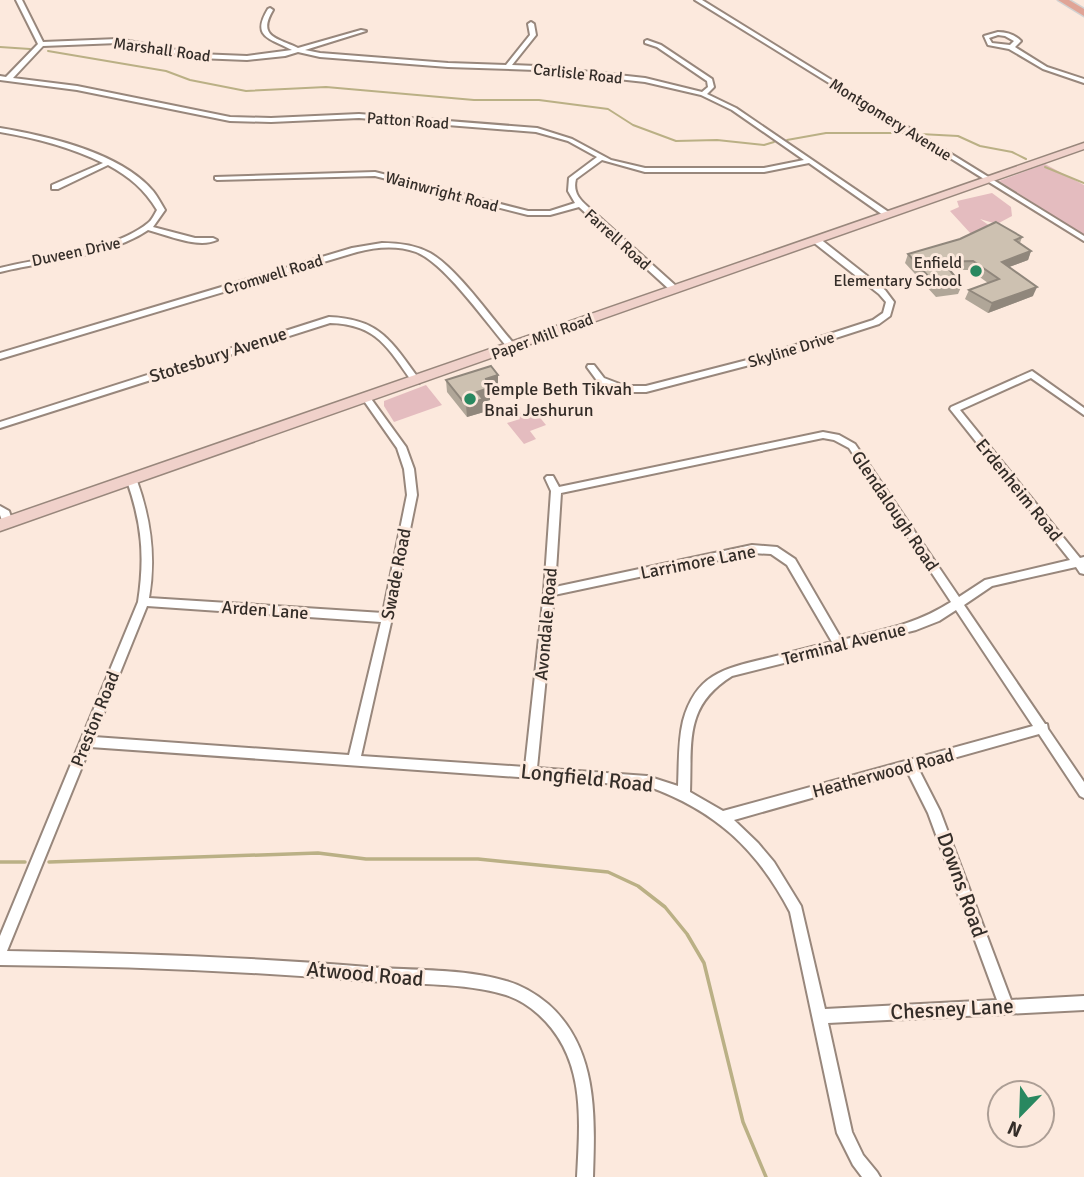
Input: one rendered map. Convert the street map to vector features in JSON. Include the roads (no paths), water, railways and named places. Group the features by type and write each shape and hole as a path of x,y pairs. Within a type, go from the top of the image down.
{"main road":[{"path":"1063,0 1084,11"},
{"name":"Paper Mill Road","path":"4,524 816,240 886,213 1084,146"}],"street":[{"path":"4,79 41,44 19,0"},
{"name":"Montgomery Avenue","path":"698,0 1084,239"},
{"name":"Carlisle Road","path":"270,10 263,22 264,31 297,50 344,58 508,67 645,80 703,94 734,109 886,213"},
{"path":"508,67 534,34 531,24"},
{"name":"Marshall Road","path":"41,44 128,42 192,55 265,57 363,31"},
{"path":"1011,47 1017,41 1011,36 995,34 986,37 987,41 1011,47 1045,68 1084,81"},
{"path":"647,42 659,46 710,80 711,86 703,94"},
{"name":"Patton Road","path":"4,79 77,88 230,119 359,116 525,129 563,137 601,158 631,168 663,172 776,169 810,161"},
{"path":"0,130 50,141 110,162 140,185 160,206 160,214 150,228 195,240 213,240"},
{"name":"Farrell Road","path":"601,158 579,172 573,179 571,190 580,204 673,288"},
{"path":"55,187 110,162"},
{"name":"Wainwright Road","path":"217,178 370,173 528,213 550,213 580,204"},
{"name":"Duveen Drive","path":"0,270 34,260 119,243 150,228"},
{"name":"Skyline Drive","path":"591,367 601,380 624,389 646,389 758,360 876,322 887,314 890,302 882,292 816,240"},
{"name":"Cromwell Road","path":"0,356 364,247 389,245 419,251 437,262 512,347"},
{"name":"Stotesbury Avenue","path":"0,425 329,320 354,322 377,331 416,381"},
{"name":"Erdenheim Road","path":"1082,564 954,409 1032,374 1084,412"},
{"name":"Swade Road","path":"354,759 412,495 401,447 366,398"},
{"name":"Glendalough Road","path":"556,491 830,435 852,446 1084,792"},
{"name":"Avondale Road","path":"531,771 556,491 550,478"},
{"name":"Preston Road","path":"0,952 143,602 150,566 149,546 145,519 132,481"},
{"path":"0,510 6,514 4,524"},
{"name":"Larrimore Lane","path":"549,592 752,549 773,550 792,562 839,645"},
{"name":"Terminal Avenue","path":"684,793 690,714 706,686 729,672 916,626 935,618 989,583 1082,564"},
{"name":"Arden Lane","path":"143,602 387,618"},
{"name":"Heatherwood Road","path":"723,817 1043,728"},
{"name":"Longfield Road","path":"86,742 531,771 647,781 684,793 723,817 761,854 785,887 796,911 845,1133 858,1160 872,1177"},
{"name":"Downs Road","path":"911,766 934,811 1006,1006"},
{"name":"Atwood Road","path":"0,958 122,959 264,965 504,987 544,1010 562,1030 576,1054 585,1087 587,1107 585,1177"},
{"name":"Chesney Lane","path":"819,1016 1084,1003"}],"waterway":[{"path":"0,47 30,49"},
{"path":"48,51 166,71 190,80 246,91 326,87 474,100 539,100 608,109 633,125 676,141 717,140 764,145 774,142"},
{"path":"787,140 826,133 908,133"},
{"path":"920,134 958,136 980,146 1012,152 1026,159"},
{"path":"1045,167 1084,183"},
{"path":"49,862 318,853 366,859 478,859 608,872 638,886 665,907 687,934 704,963 743,1122 766,1177"},
{"path":"0,862 25,862"}],"place":[{"name":"Enfield Elementary School","path":"976,271"},
{"name":"Temple Beth Tikvah Bnai Jeshurun","path":"470,399"}]}
